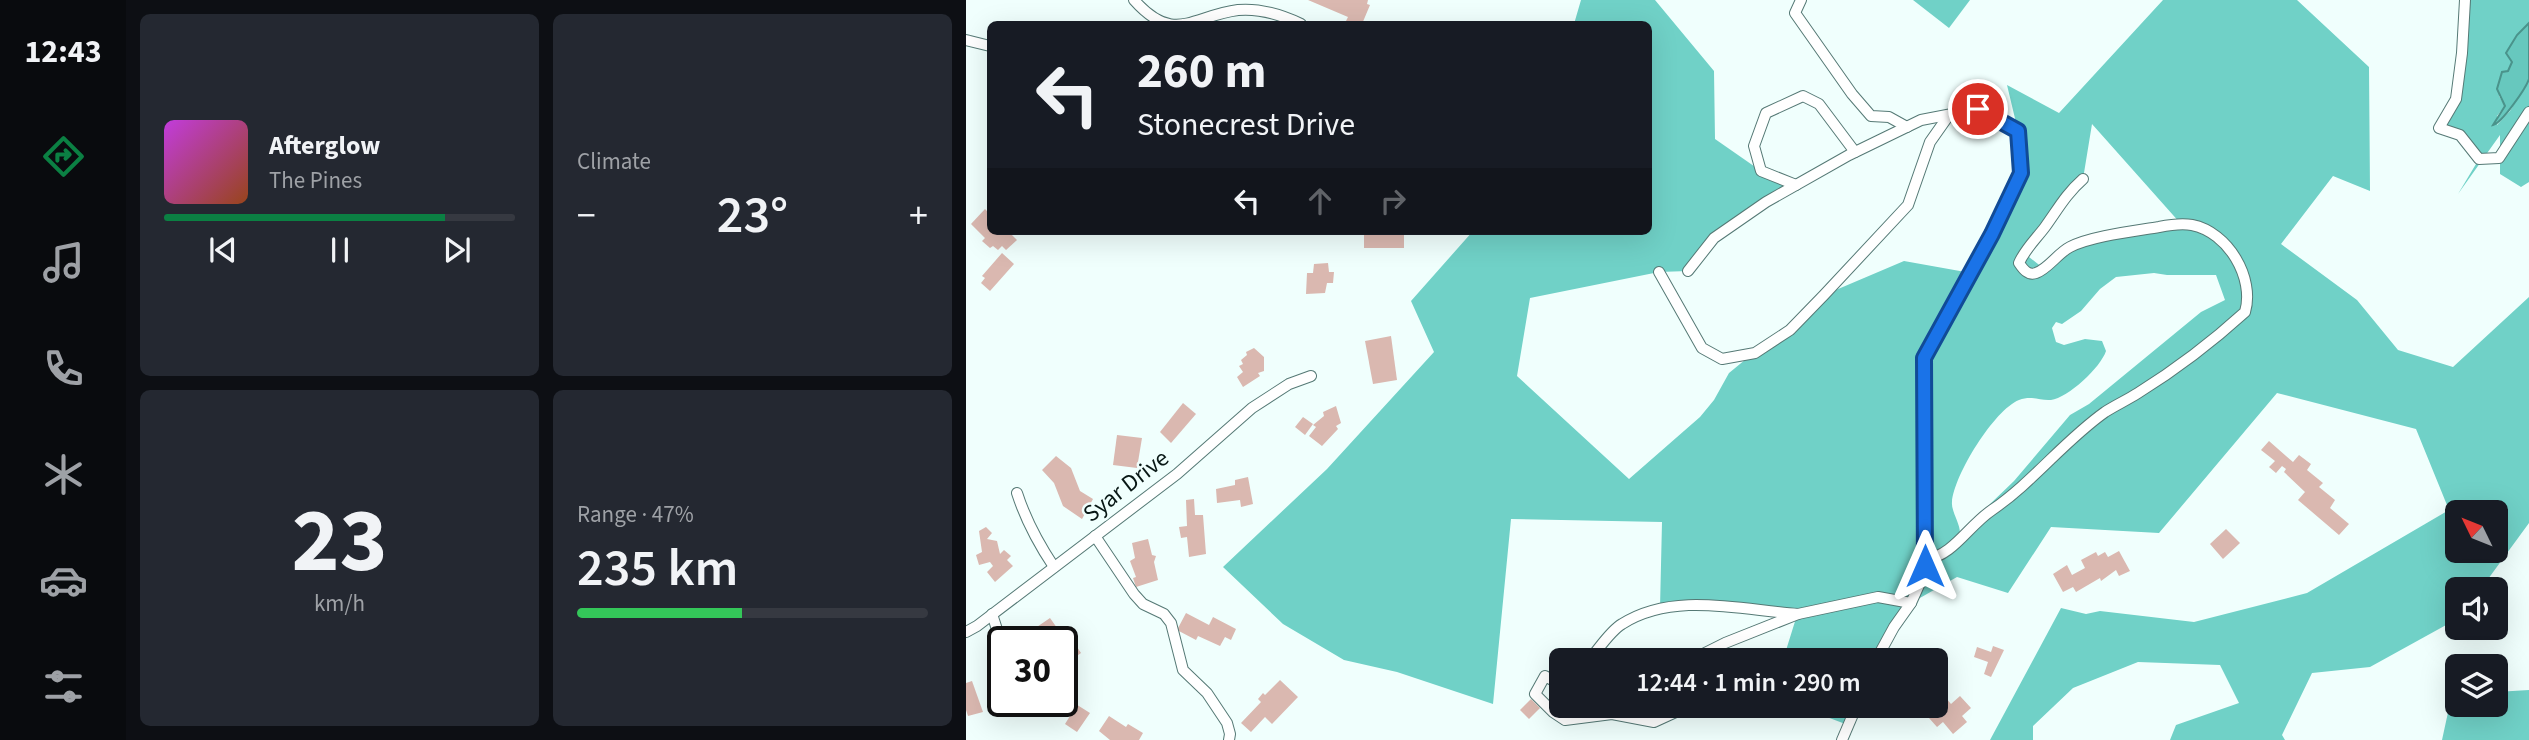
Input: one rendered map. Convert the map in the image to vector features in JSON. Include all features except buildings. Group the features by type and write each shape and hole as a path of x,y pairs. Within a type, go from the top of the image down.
{"street":[{"path":"1134,0 1149,17 1160,21"},
{"path":"1801,0 1795,13 1852,94 1871,116 1889,117 1907,127"},
{"path":"2465,0 2456,99 2439,128 2460,135 2479,159 2498,158 2529,113"},
{"path":"1201,21 1239,10 1267,12 1292,21"},
{"path":"966,40 987,45"},
{"path":"1796,185 1761,171 1754,146 1766,113 1803,96 1819,104 1855,152"},
{"path":"1688,271 1714,238 1766,201 1855,152 1922,120 1978,109 2018,131 2021,173 1992,234 1924,358 1924,573 1911,603 1883,648"},
{"path":"1659,272 1702,348 1722,359 1755,354 1790,330 1908,205 1930,142 1948,115"},
{"path":"1925,560 1937,558 1952,548 1973,525 2039,472 2086,427 2106,411 2170,371 2245,312 2248,300 2245,279 2230,249 2216,237 2194,225 2162,226 2083,242 2070,247 2036,273 2023,269 2019,263 2024,253 2064,196 2082,179"},
{"name":"Syar Drive","path":"966,632 1177,474 1252,408 1289,384 1311,376"},
{"path":"1017,493 1024,517 1054,567"},
{"path":"1095,537 1134,594 1143,604 1164,614 1171,623 1183,670 1212,700 1227,723 1229,740"},
{"path":"1715,648 1798,614 1878,597 1911,603"},
{"path":"1600,648 1621,624 1660,608 1700,604 1798,614"},
{"path":"992,614 996,626"},
{"path":"1549,678 1545,676 1535,694 1549,708"},
{"path":"1562,718 1581,718"},
{"path":"1633,718 1654,722 1663,718"},
{"path":"1842,740 1851,718"}],"shaded area":[{"path":"1581,0 1655,0 1714,71 1715,139 1761,171 1796,185 1714,238 1688,271 1659,272 1530,298 1517,376 1629,479 1700,417 1714,400 1729,373 1824,295 1904,261 1971,273 2021,173 2018,131 2007,85 2059,113 2163,0 2297,0 2369,67 2370,191 2333,176 2281,244 2357,300 2398,350 2453,367 2529,297 2529,523 2508,552 2508,500 2445,500 2416,429 2277,393 2159,533 2051,527 2008,593 1957,577 1911,603 1883,648 1787,648 1797,615 1750,610 1660,608 1662,522 1511,519 1493,704 1397,672 1344,660 1283,624 1223,567 1327,469 1434,352 1411,301 1469,235 1652,235 1652,21 1575,21","holes":["2092,124 2181,224 2070,247 2043,268 2024,253 2083,179","2154,273 2216,275 2225,300 2201,312 2089,404 2070,415 2014,481 1960,533 1952,502 1954,490 1967,460 1998,416 2019,400 2051,400 2066,394 2083,381 2103,358 2106,351 2102,341 2085,339 2064,345 2056,342 2052,328 2056,322 2062,324 2081,311 2100,289 2116,277"]},
{"path":"1913,0 1970,0 1949,28"},
{"path":"2465,0 2529,0 2529,23 2517,35 2506,53 2512,62 2499,96 2505,106 2497,116 2497,125 2510,111 2529,80 2529,182 2521,187 2500,174 2500,135 2458,194 2479,159 2460,135 2439,128 2456,99"},
{"path":"2529,23 2529,79 2508,112 2493,125 2505,106 2497,89 2502,72 2508,71 2512,62 2506,53 2517,35"},
{"path":"2445,512 2445,564 2499,564 2490,577 2445,577 2445,626 2370,667 2312,673 2282,735 2285,740 2170,740 2176,725 2239,703 2220,665 2138,662 2073,688 2033,726 2033,740 1990,740 2061,608 2086,614 2100,611 2194,622 2307,593"},
{"path":"2529,690 2529,740 2442,740 2447,717 2508,717 2508,691"},
{"path":"1829,718 1851,718 1848,725"}],"route":[{"path":"1925,566 1924,358 1992,234 2021,173 2018,131 1978,109"}]}
